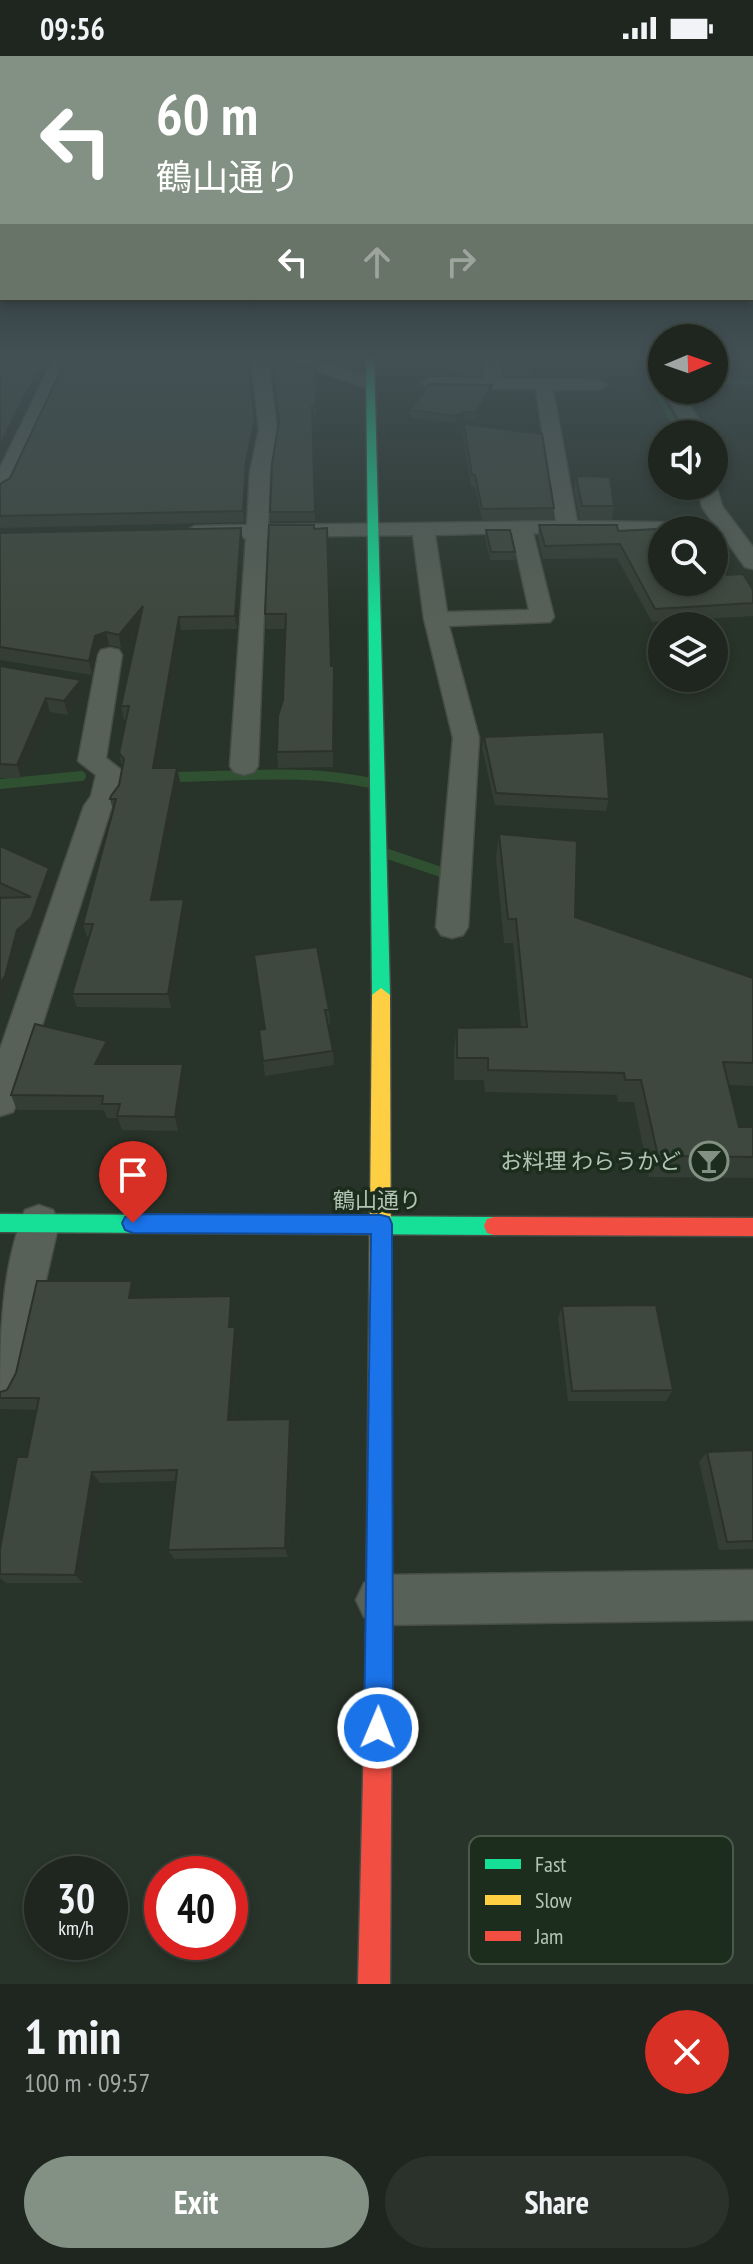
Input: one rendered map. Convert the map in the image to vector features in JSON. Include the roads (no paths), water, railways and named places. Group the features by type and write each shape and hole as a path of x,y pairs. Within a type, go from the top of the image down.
{"street":[{"path":"0,488 22,445"},
{"path":"244,766 256,531 265,445"},
{"path":"371,445 376,529 381,1224 381,1600 374,1984"},
{"path":"548,445 568,530"},
{"path":"181,533 521,527 648,529"},
{"path":"436,619 542,617 521,527"},
{"path":"423,528 436,619 466,738 452,927"},
{"path":"728,531 753,562"},
{"path":"0,1101 98,806 105,798 110,772 92,761 104,702 88,685 110,655"},
{"path":"0,1384 20,1223"},
{"name":"鶴山通り","path":"20,1223 753,1227"},
{"path":"381,1600 753,1595"}],"waterway":[{"path":"262,774 271,774"},
{"path":"166,777 271,774"},
{"path":"271,774 309,774"},
{"path":"271,774 323,776 375,784"},
{"path":"0,784 81,776"},
{"path":"385,853 441,872"}],"place":[{"name":"お料理 わらうかど","path":"709,1161"}]}
